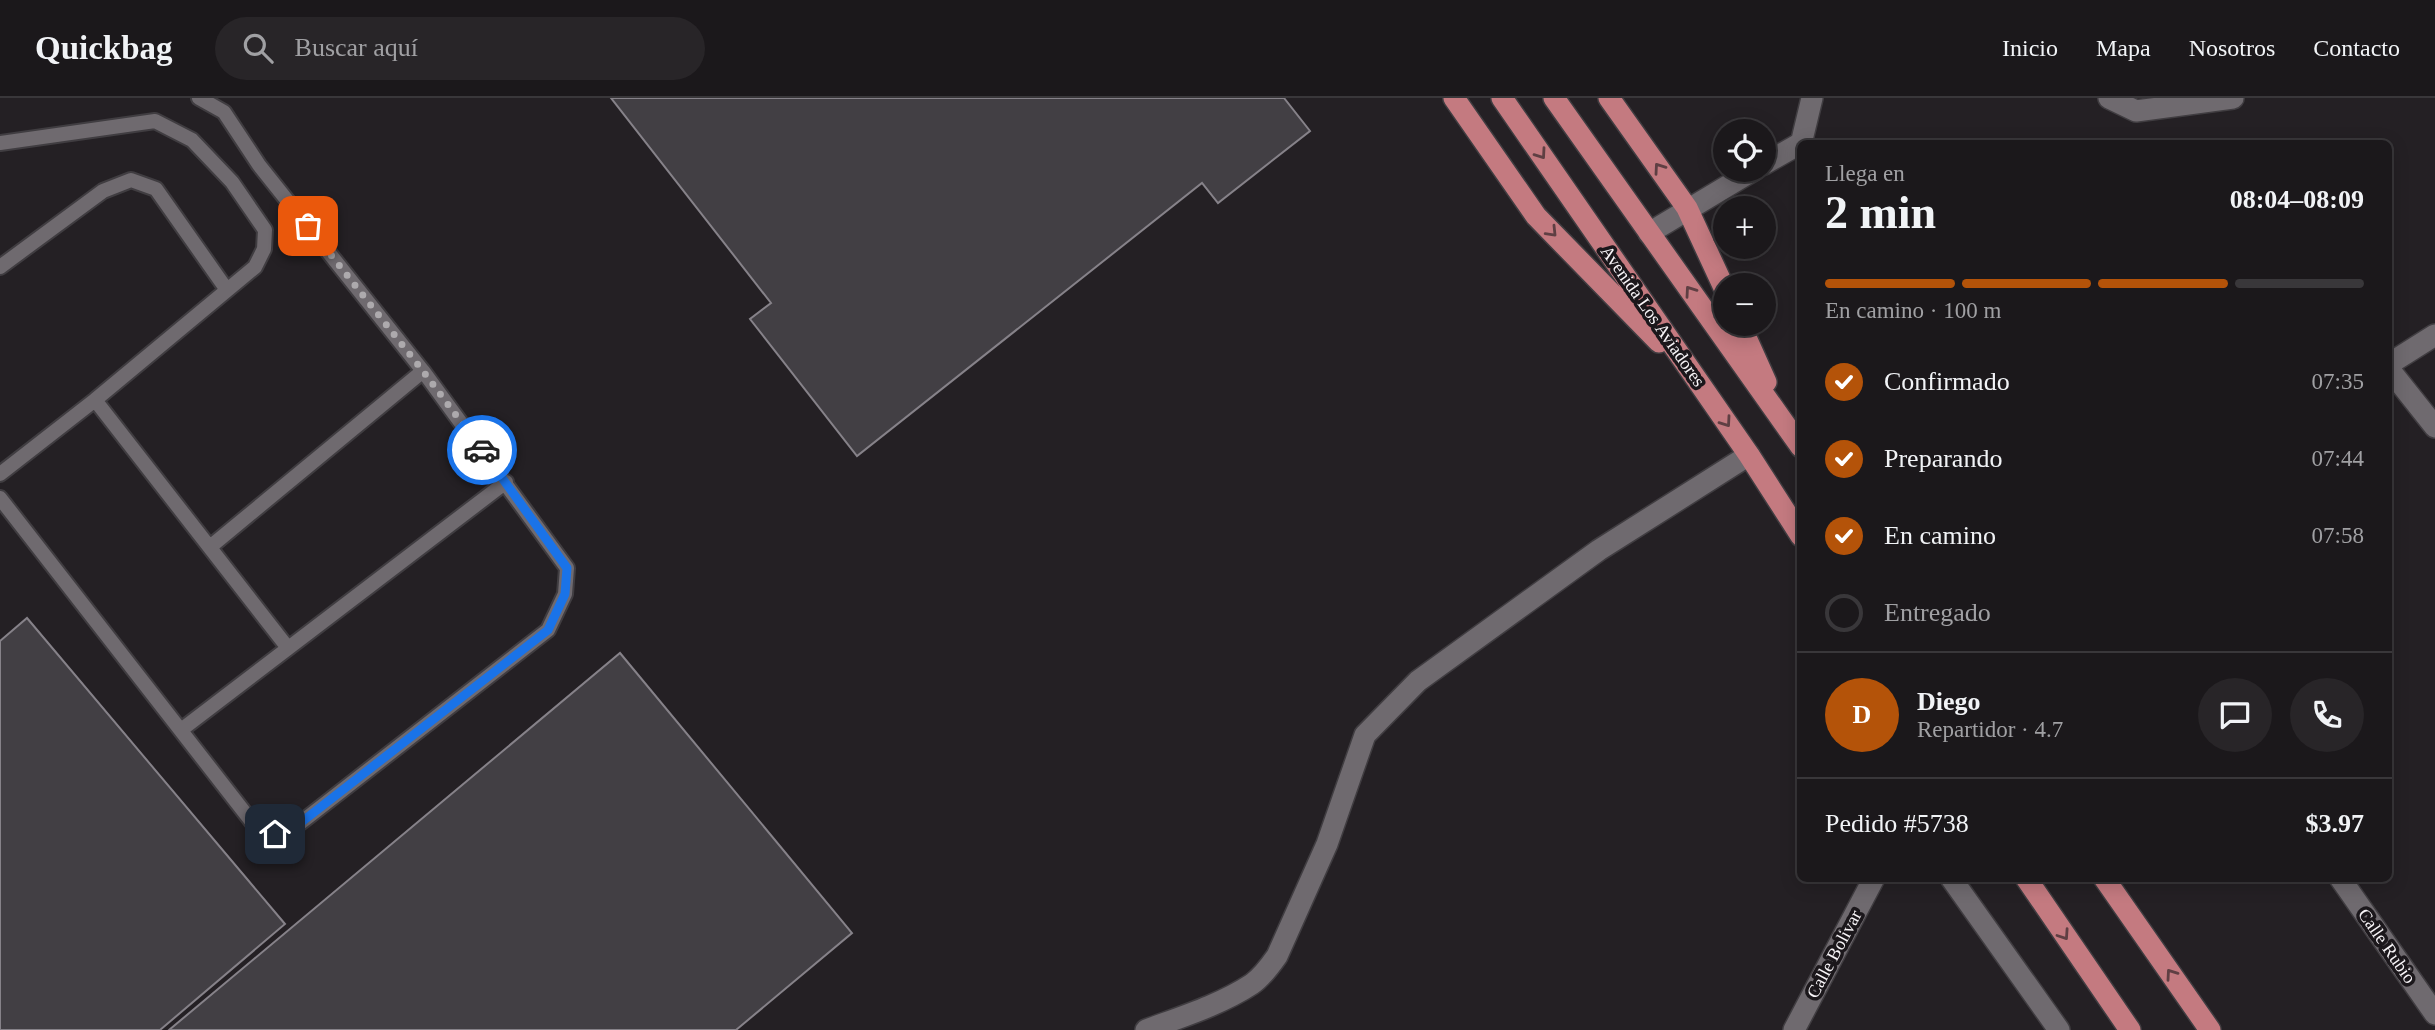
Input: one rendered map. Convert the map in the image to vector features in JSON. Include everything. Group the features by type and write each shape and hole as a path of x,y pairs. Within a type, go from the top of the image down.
{"main road":[{"path":"1454,98 1536,216 1701,385"},
{"name":"Avenida Los Aviadores","path":"1502,98 1749,455 1797,530"},
{"path":"1553,98 1797,441"},
{"path":"1609,98 1687,208 1717,273"},
{"path":"1746,336 1788,428"},
{"path":"2029,882 2130,1030"},
{"path":"2107,882 2210,1030"}],"street":[{"path":"1802,140 1812,98"},
{"path":"2109,98 2136,110 2233,98"},
{"path":"1776,157 1797,145"},
{"path":"1649,233 1733,182"},
{"path":"2392,364 2435,335"},
{"path":"2392,370 2435,427"},
{"path":"1146,1030 1203,1009 1252,984 1266,972 1278,956 1327,844 1365,735 1418,681 1599,550 1749,455"},
{"name":"Calle Bolivar","path":"1794,1030 1872,882"},
{"path":"1954,882 2059,1030"},
{"name":"Calle Rubio","path":"2343,882 2435,1014"}],"lane":[{"path":"0,498 252,822 264,831 275,834 290,831 548,630 565,594 567,568 423,371 258,164 224,113 199,98"},
{"path":"0,144 155,121 192,140 232,181 265,230 264,249 255,267 95,400 0,474"},
{"path":"0,267 103,191 131,180 156,190 228,290"},
{"path":"210,547 423,371"},
{"path":"95,400 288,648"},
{"path":"181,730 506,482"}],"building":[{"path":"611,98 1284,98 1310,131 1218,203 1202,183 857,456 750,319 771,303"},
{"path":"27,618 285,924 160,1030 0,1030 0,641"},
{"path":"620,653 852,933 736,1030 169,1030"}],"way so far":[{"path":"308,226 482,450"}],"route":[{"path":"275,834 290,831 548,630 565,594 567,568 482,450"}]}
